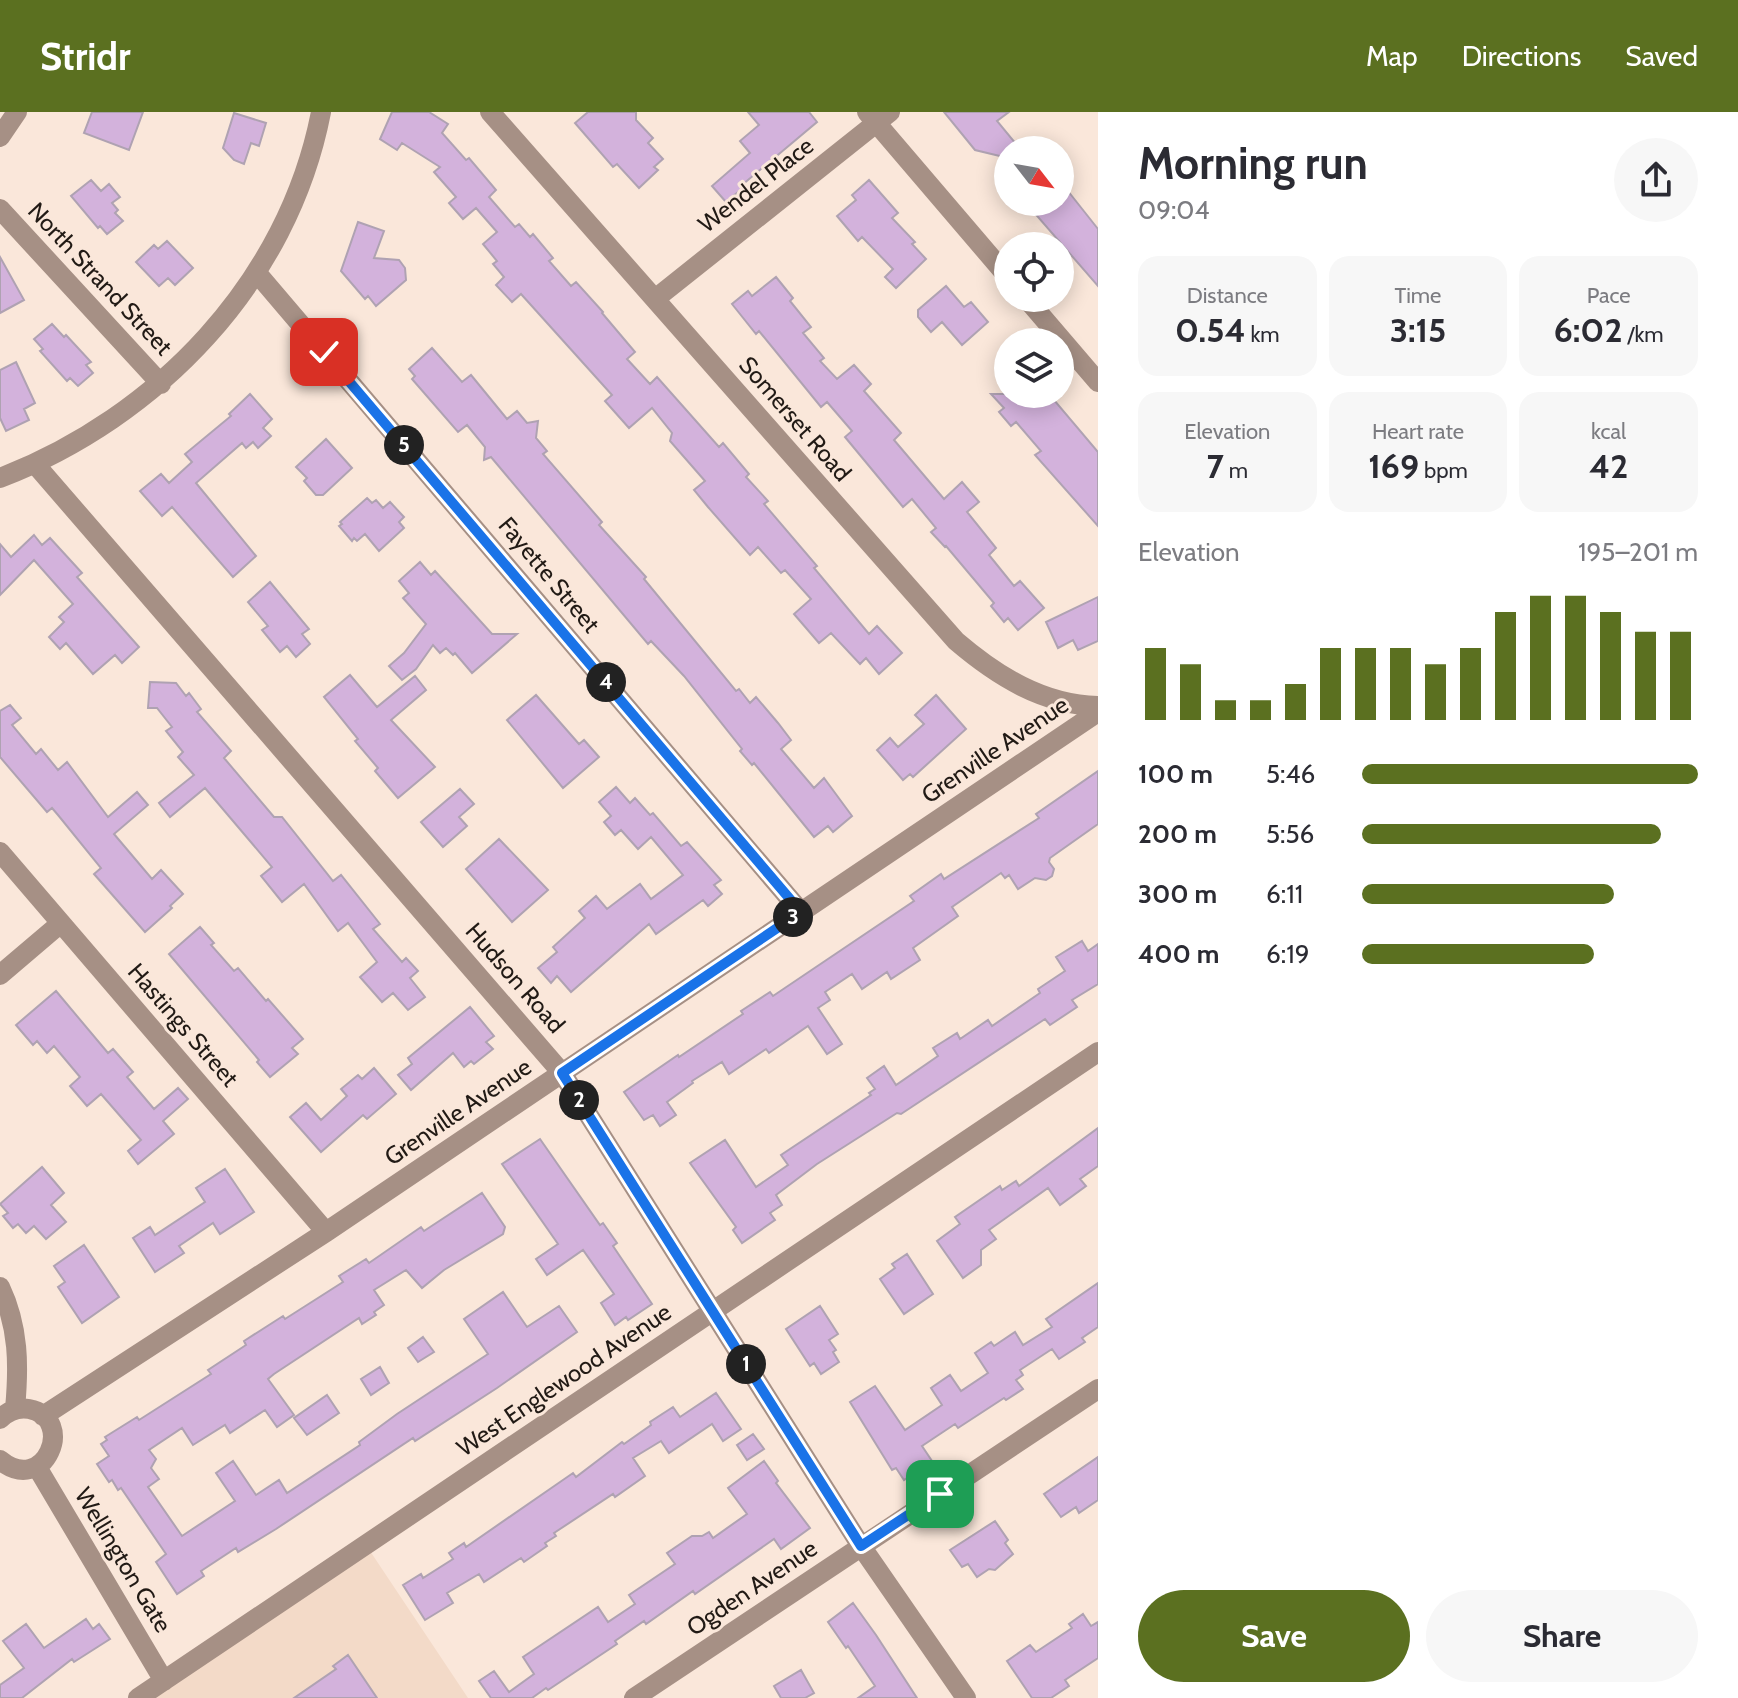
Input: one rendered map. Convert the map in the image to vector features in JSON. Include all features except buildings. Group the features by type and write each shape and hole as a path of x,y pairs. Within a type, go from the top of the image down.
{"street":[{"path":"0,137 17,112"},
{"path":"0,478 81,441 118,417 161,384 221,322 256,272 278,233 303,177 321,112"},
{"name":"Somerset Road","path":"490,112 956,641 1014,684 1049,699 1098,709"},
{"path":"878,116 994,260"},
{"name":"Wendel Place","path":"655,299 878,116"},
{"name":"North Strand Street","path":"0,209 161,384"},
{"name":"Fayette Street","path":"256,272 801,912"},
{"path":"1038,312 1098,382"},
{"name":"Hudson Road","path":"35,464 562,1073 861,1546 966,1698"},
{"name":"Grenville Avenue","path":"43,1416 326,1232 1098,709"},
{"name":"Hastings Street","path":"0,852 326,1232"},
{"path":"0,975 61,923"},
{"name":"West Englewood Avenue","path":"138,1698 1098,1052"},
{"path":"0,1287 12,1318 18,1347 8,1414 26,1409 43,1416 53,1433 53,1443 45,1461 37,1467 17,1470 0,1460"},
{"name":"Ogden Avenue","path":"634,1698 1098,1389"},
{"name":"Wellington Gate","path":"37,1467 164,1681"}],"shaded area":[{"path":"366,1545 468,1698 139,1698"}],"route":[{"path":"324,352 801,912 562,1073 861,1546 940,1494"}]}
